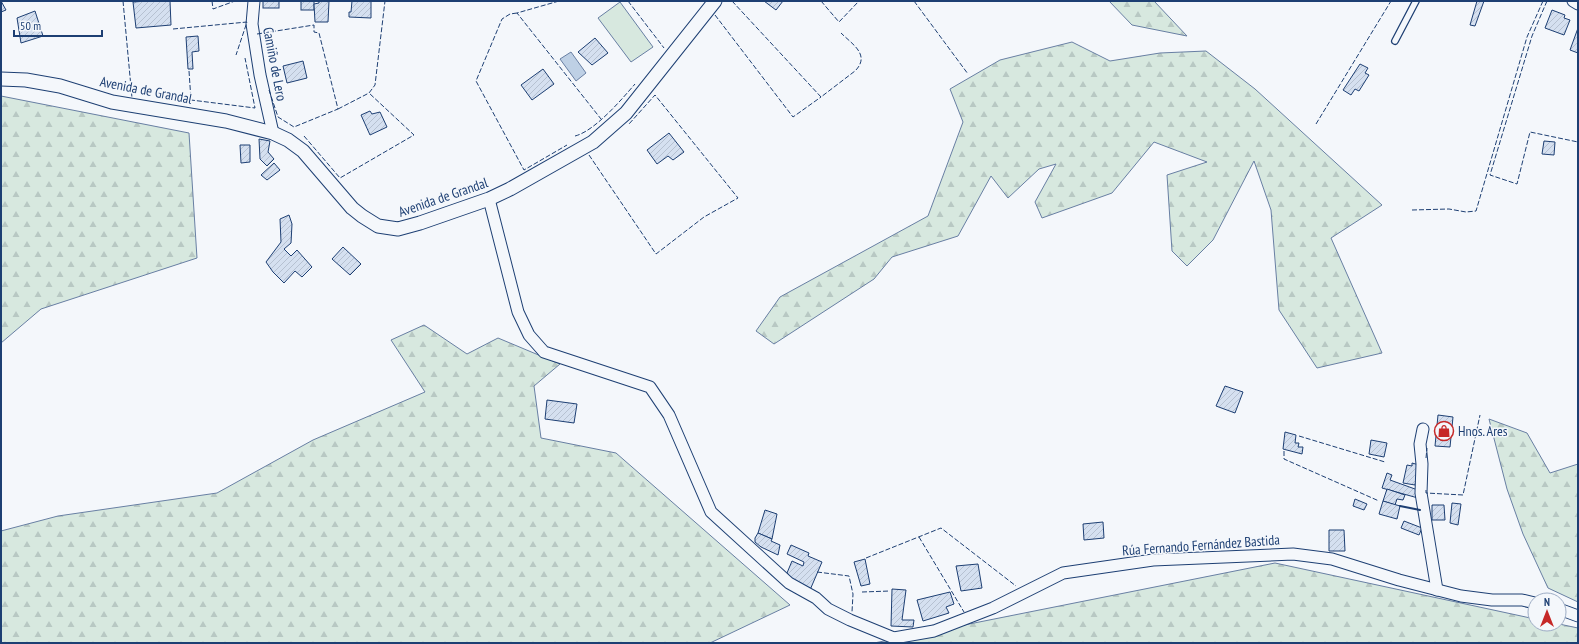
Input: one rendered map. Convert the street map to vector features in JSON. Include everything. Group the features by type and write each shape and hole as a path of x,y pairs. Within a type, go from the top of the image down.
{"street":[{"name":"Camiño de Lero","path":"254,1 252,24 260,75 273,133"},
{"name":"Avenida de Grandal","path":"1,79 26,80 60,86 112,102 226,121 273,133 288,140 303,151 352,208 362,216 378,226 398,229 489,199 510,189 593,142 611,128 626,113 715,1"},
{"path":"1573,1 1578,4"},
{"name":"Rúa Fernando Fernández Bastida","path":"489,199 518,312 529,335 544,352 650,387 669,415 711,512 789,583 816,598 828,609 850,620 894,638 934,631 992,608 1063,573 1160,560 1293,554 1332,559 1399,580 1461,596 1492,600 1527,601"},
{"path":"1423,429 1420,444 1422,464 1421,493 1437,590"},
{"path":"1567,612 1578,616"}],"lane":[{"path":"1395,41 1416,1"}],"green space":[{"path":"1109,1 1154,1 1187,36 1132,25"},
{"path":"620,2 653,47 631,62 598,18"},
{"path":"1072,42 1110,61 1160,53 1206,51 1255,89 1382,205 1331,238 1382,353 1317,368 1279,310 1271,210 1254,161 1213,240 1187,266 1172,251 1167,175 1207,162 1154,142 1112,193 1042,218 1035,202 1056,164 1039,169 1008,198 991,176 958,236 892,257 874,279 774,344 756,331 780,297 928,216 963,122 950,89 1000,60"},
{"path":"1,96 189,133 197,258 41,309 1,343"},
{"path":"424,325 467,354 498,338 560,364 534,386 541,438 616,453 790,605 710,643 1,643 1,531 58,516 217,493 313,440 425,392 391,340"},
{"path":"1489,419 1527,433 1550,473 1578,464 1578,602 1567,597 1567,592 1557,592 1548,588 1523,534 1507,489"},
{"path":"1275,563 1527,617 1527,632 1567,632 1567,626 1578,628 1578,643 874,643"}],"water":[{"path":"571,52 586,73 576,81 560,59"}],"building":[{"path":"1,1 6,10 1,12"},
{"path":"170,1 171,25 136,28 133,2"},
{"path":"263,1 279,1 279,8 263,8"},
{"path":"301,1 314,1 314,10 301,10"},
{"path":"319,1 329,1 328,22 315,22 314,4 319,3"},
{"path":"352,1 371,1 371,18 349,17"},
{"path":"764,1 783,1 776,10"},
{"path":"1477,1 1484,1 1475,26 1470,25"},
{"path":"1552,10 1565,15 1564,18 1570,20 1564,35 1545,28"},
{"path":"35,11 43,36 21,43 17,18"},
{"path":"1578,28 1578,53 1570,50"},
{"path":"198,36 199,51 192,52 193,69 188,69 186,37"},
{"path":"595,38 608,53 592,65 578,52"},
{"path":"303,61 307,78 287,83 283,66"},
{"path":"1360,64 1368,68 1365,73 1369,75 1359,91 1355,89 1351,95 1343,90"},
{"path":"543,69 554,84 532,100 521,85"},
{"path":"370,111 372,114 380,112 387,127 370,135 361,115"},
{"path":"669,133 684,152 673,160 668,156 657,164 647,150"},
{"path":"259,139 270,141 268,152 274,159 267,166 260,159"},
{"path":"1544,141 1555,142 1554,155 1542,154"},
{"path":"240,145 250,145 250,162 241,163"},
{"path":"274,163 280,170 267,180 261,175"},
{"path":"289,215 292,224 291,243 284,249 291,256 297,250 312,267 302,277 295,271 284,283 266,262 281,242 280,219"},
{"path":"343,247 361,264 350,275 332,259"},
{"path":"1225,386 1243,392 1235,413 1216,406"},
{"path":"547,400 577,404 574,423 545,419"},
{"name":"Hnos. Ares","path":"1438,415 1453,417 1450,447 1435,446"},
{"path":"1285,432 1296,435 1295,443 1299,443 1298,447 1303,447 1302,454 1283,449"},
{"path":"1371,440 1387,443 1384,457 1369,454"},
{"path":"1412,463 1419,465 1415,485 1403,483 1407,465 1412,466"},
{"path":"1387,473 1392,475 1390,480 1415,489 1418,492 1418,498 1382,488"},
{"path":"1387,489 1405,495 1403,500 1397,499 1395,505 1383,501"},
{"path":"1355,499 1367,504 1364,510 1353,506"},
{"path":"1383,501 1400,506 1397,519 1379,514"},
{"path":"1452,503 1461,504 1458,525 1450,523"},
{"path":"1432,505 1444,505 1445,520 1432,520"},
{"path":"765,510 777,514 772,539 758,533"},
{"path":"1404,521 1422,528 1419,535 1401,528"},
{"path":"1103,522 1104,538 1084,540 1083,524"},
{"path":"1329,530 1344,530 1345,551 1329,551"},
{"path":"758,533 772,539 771,541 780,545 778,555 761,547 755,542 755,538"},
{"path":"791,545 809,553 808,556 822,562 810,590 796,583 787,573 792,561 803,566 804,562 787,554"},
{"path":"865,559 870,584 861,586 854,562"},
{"path":"978,564 982,588 961,591 956,566"},
{"path":"892,589 906,590 902,620 914,620 913,627 891,626"},
{"path":"950,592 954,604 946,607 949,613 923,621 917,600"}],"fence":[{"path":"123,1 132,98"},
{"path":"212,1 213,9 235,1"},
{"path":"338,109 369,93 375,85 385,1"},
{"path":"559,1 517,13 601,119"},
{"path":"628,1 664,48"},
{"path":"732,1 821,97 855,71 861,60 861,55 858,50 841,33"},
{"path":"821,1 839,22 859,1"},
{"path":"914,1 968,74"},
{"path":"1316,124 1391,1"},
{"path":"1412,210 1449,209 1466,212 1476,211 1527,37 1543,1"},
{"path":"1547,1 1532,36 1490,175 1517,184 1530,132 1578,142"},
{"path":"517,13 510,14 502,19 476,81 524,170 567,145"},
{"path":"715,15 793,117 821,97"},
{"path":"173,29 247,22 236,55"},
{"path":"257,34 314,25 314,32 319,33 338,109 294,127 278,117 269,90"},
{"path":"189,71 191,100 255,108 245,58"},
{"path":"575,136 591,128 616,106 635,84"},
{"path":"304,136 340,178 414,135 369,93"},
{"path":"589,155 656,254 704,217 738,198 655,95 629,124"},
{"path":"1426,490 1426,493 1463,495 1480,415"},
{"path":"1299,436 1385,462"},
{"path":"1426,458 1427,448"},
{"path":"1284,451 1284,459 1379,501"},
{"path":"866,558 941,528 1016,586"},
{"path":"919,537 964,612"},
{"path":"817,572 849,576 853,594 852,612"},
{"path":"862,592 890,591"}],"wall":[{"path":"1400,506 1420,510"}],"place":[{"name":"Hnos. Ares","path":"1444,431"}]}
